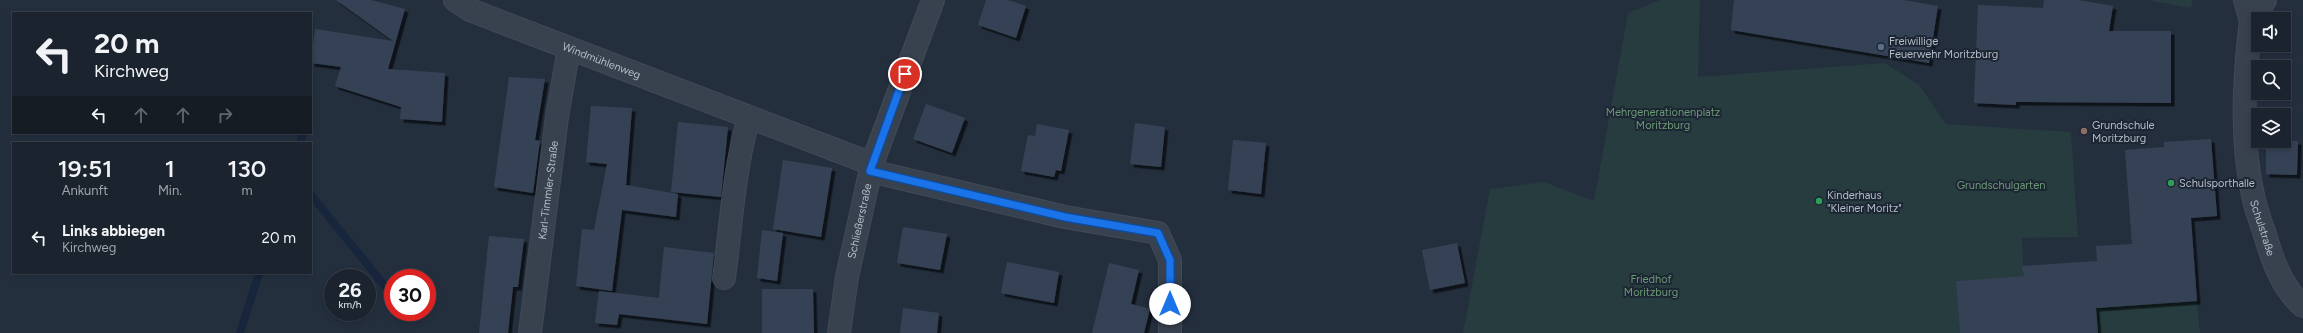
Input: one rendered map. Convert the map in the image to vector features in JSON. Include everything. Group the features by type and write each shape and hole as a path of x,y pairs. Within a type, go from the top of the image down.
{"street":[{"name":"Windmühlenweg","path":"455,0 470,10 749,117 871,167 1065,217 1158,233 1170,260 1170,333"},
{"name":"Schließerstraße","path":"839,333 846,277 871,167 932,0"},
{"name":"Schulstraße","path":"2245,0 2251,20 2246,66 2246,116 2247,153 2254,200 2278,272 2303,306"},
{"name":"Schulstraße","path":"2256,12 2264,0"},
{"name":"Karl-Timmler-Straße","path":"530,333 557,117 569,48"},
{"path":"724,278 737,176 749,117"}],"green space":[{"path":"1660,0 1700,0 1698,77 1885,63 1919,85 1946,124 2071,132 2078,237 2022,238 2024,276 1956,281 1960,333 1463,333 1490,189 1544,182 1594,201 1628,13"},
{"path":"2147,0 2193,0 2191,8"},
{"path":"2095,284 2127,306 2197,301 2200,333 2098,333"}],"building":[{"path":"336,0 371,0 405,9 388,69 445,73 442,122 400,119 401,107 335,86 341,67 312,63 315,29 393,41"},
{"path":"986,0 1008,0 1026,6 1016,38 978,25"},
{"name":"Freiwillige Feuerwehr Moritzburg","path":"1734,0 1903,0 1938,6 1929,63 1731,30"},
{"path":"2044,0 2078,0 2113,6 2109,31 2171,31 2171,103 2016,102 2016,105 1974,103 1978,5 2043,8"},
{"path":"509,77 545,79 535,140 540,141 533,193 494,187"},
{"path":"926,104 965,118 952,153 913,139"},
{"path":"591,106 632,108 626,185 678,194 676,217 622,210 612,291 576,286 582,229 594,230 607,164 586,162"},
{"path":"678,122 728,127 721,197 671,192"},
{"path":"1135,123 1165,127 1161,167 1130,164"},
{"path":"1037,124 1069,130 1061,171 1056,170 1054,177 1021,171 1028,135 1035,136"},
{"path":"2211,139 2217,216 2191,218 2197,301 2096,308 2098,333 1960,333 1956,281 2024,276 2022,266 2097,261 2096,246 2132,244 2125,150 2164,147 2164,142"},
{"path":"1233,140 1266,143 1261,194 1228,190"},
{"path":"2291,141 2298,141 2297,175 2266,174 2266,148 2291,148"},
{"path":"783,160 832,168 821,237 773,229"},
{"path":"903,227 947,234 940,270 897,263"},
{"path":"762,230 783,233 777,281 757,278"},
{"path":"489,236 524,239 518,287 513,287 508,333 479,333"},
{"path":"1457,243 1465,283 1430,290 1422,250"},
{"path":"664,247 714,253 707,324 619,314 617,325 595,323 599,291 659,298"},
{"path":"1007,262 1059,272 1054,303 1001,293"},
{"path":"1109,263 1139,270 1131,304 1150,309 1144,333 1092,333"},
{"path":"762,289 813,289 814,333 762,333"},
{"path":"903,308 939,313 937,333 900,333"}],"waterway":[{"path":"300,142 303,134"},
{"path":"312,196 384,285"},
{"path":"240,333 259,274"}],"place":[{"name":"Freiwillige Feuerwehr Moritzburg","path":"1881,47"},
{"name":"Grundschule Moritzburg","path":"2084,131"},
{"name":"Schulsporthalle","path":"2171,183"},
{"name":"Kinderhaus \"Kleiner Moritz\"","path":"1819,201"}],"route":[{"path":"905,74 870,171 1065,217 1158,233 1170,260 1170,304"}],"park label":[{"name":"Mehrgenerationenplatz Moritzburg","path":"1663,118"},
{"name":"Grundschulgarten","path":"2001,185"},
{"name":"Friedhof Moritzburg","path":"1651,285"}]}
